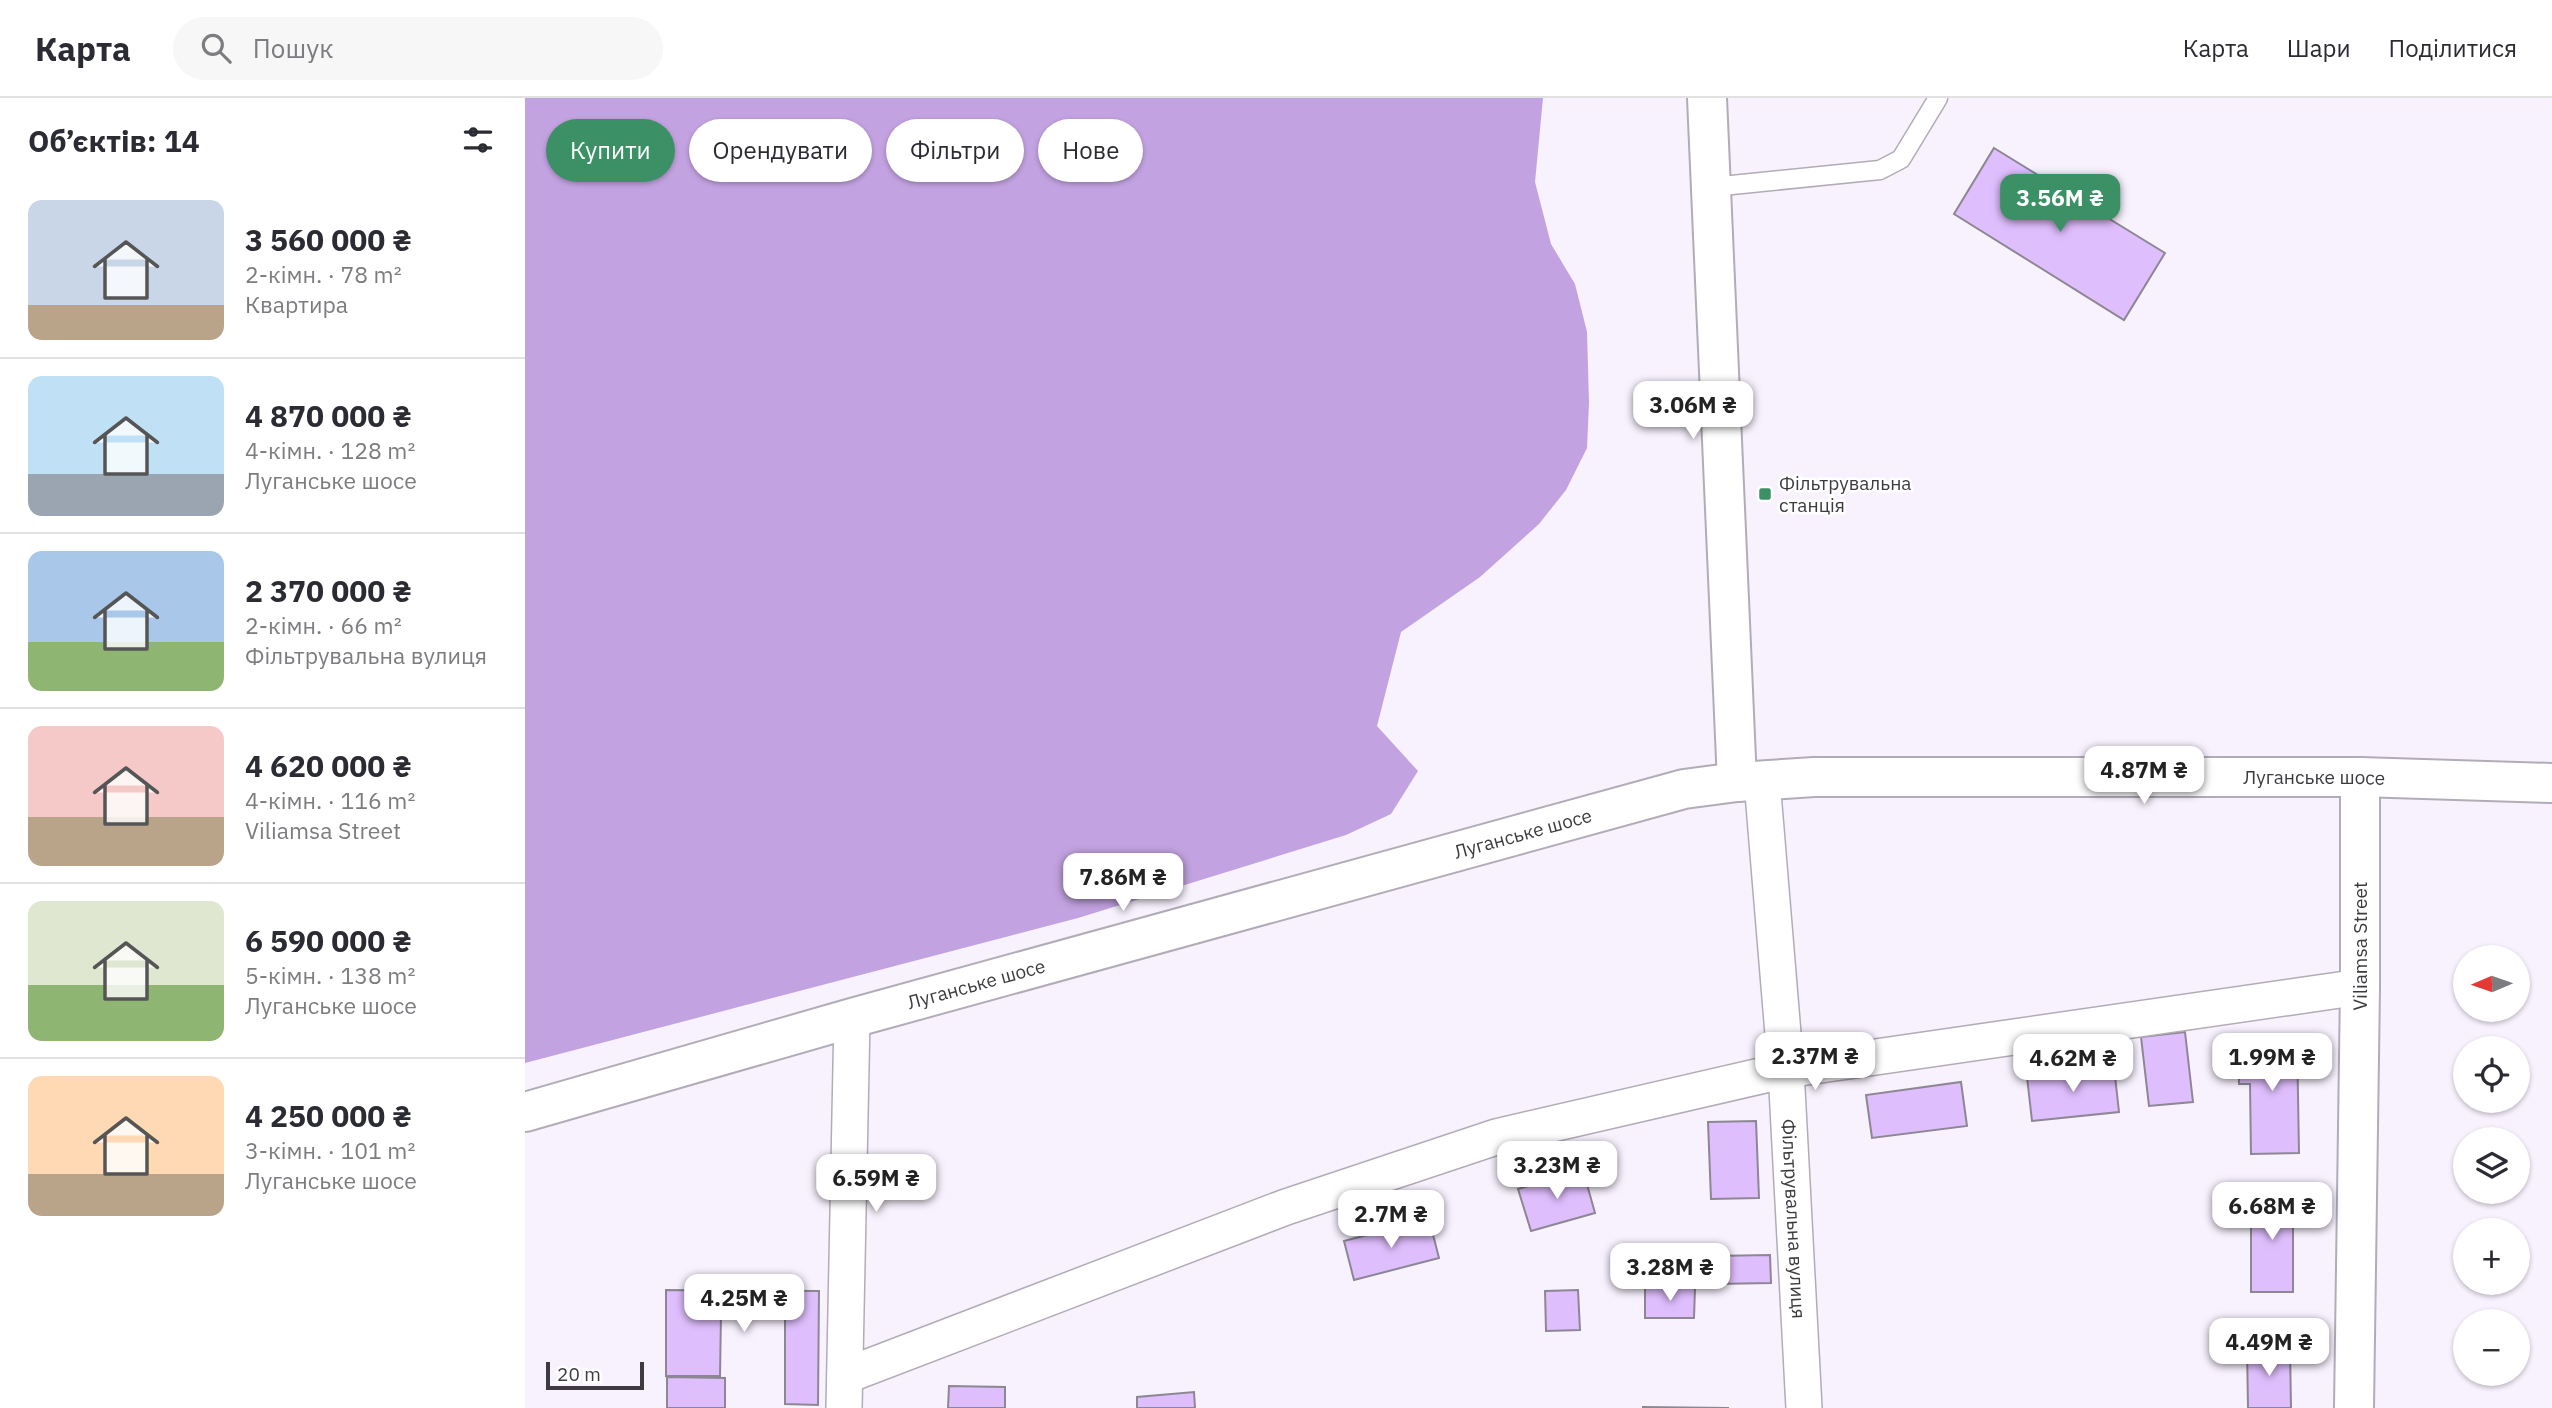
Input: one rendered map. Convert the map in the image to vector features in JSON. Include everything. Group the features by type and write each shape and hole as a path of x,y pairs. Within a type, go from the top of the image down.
{"main road":[{"path":"1707,98 1749,781"},
{"name":"Луганське шосе","path":"525,1112 852,1018 1684,789 1814,777 2360,777 2552,783"},
{"name":"Viliamsa Street","path":"2354,1408 2360,777"}],"street":[{"name":"Фільтрувальна вулиця","path":"1749,781 1786,1070 1804,1408"},
{"path":"852,1018 845,1392 1286,1207 1496,1137 1786,1070 2360,987"}],"lane":[{"path":"1712,187 1880,170 1901,159 1938,98"}],"shaded area":[{"path":"525,98 1543,98 1535,182 1551,244 1575,284 1587,332 1587,448 1566,490 1539,524 1480,577 1401,632 1377,726 1418,771 1391,814 1346,835 1078,918 525,1063"}],"building":[{"path":"1994,148 2165,253 2124,320 1954,214"},
{"path":"2185,1032 2193,1102 2149,1106 2141,1037"},
{"path":"2297,1038 2299,1153 2251,1154 2250,1084 2239,1084 2238,1040"},
{"path":"2114,1067 2119,1112 2032,1121 2027,1077"},
{"path":"1961,1082 1967,1126 1872,1138 1866,1095"},
{"path":"1756,1121 1759,1198 1711,1199 1708,1122"},
{"path":"1583,1170 1595,1213 1531,1231 1518,1189"},
{"path":"2251,1192 2293,1192 2293,1292 2251,1292"},
{"path":"1429,1219 1439,1258 1354,1280 1344,1241"},
{"path":"1770,1255 1771,1283 1714,1284 1714,1256"},
{"path":"1645,1288 1695,1288 1694,1318 1645,1318"},
{"path":"666,1290 819,1291 818,1405 785,1404 785,1314 721,1314 720,1376 666,1376"},
{"path":"1578,1290 1580,1330 1546,1331 1545,1291"},
{"path":"2290,1347 2291,1408 2248,1408 2247,1348"},
{"path":"667,1377 725,1378 725,1408 667,1408"},
{"path":"949,1386 1005,1387 1005,1408 948,1408"},
{"path":"1194,1392 1195,1408 1137,1408 1137,1397"},
{"path":"1643,1407 1729,1408 1643,1408"}],"place":[{"name":"Фільтрувальна станція","path":"1765,494"}]}
